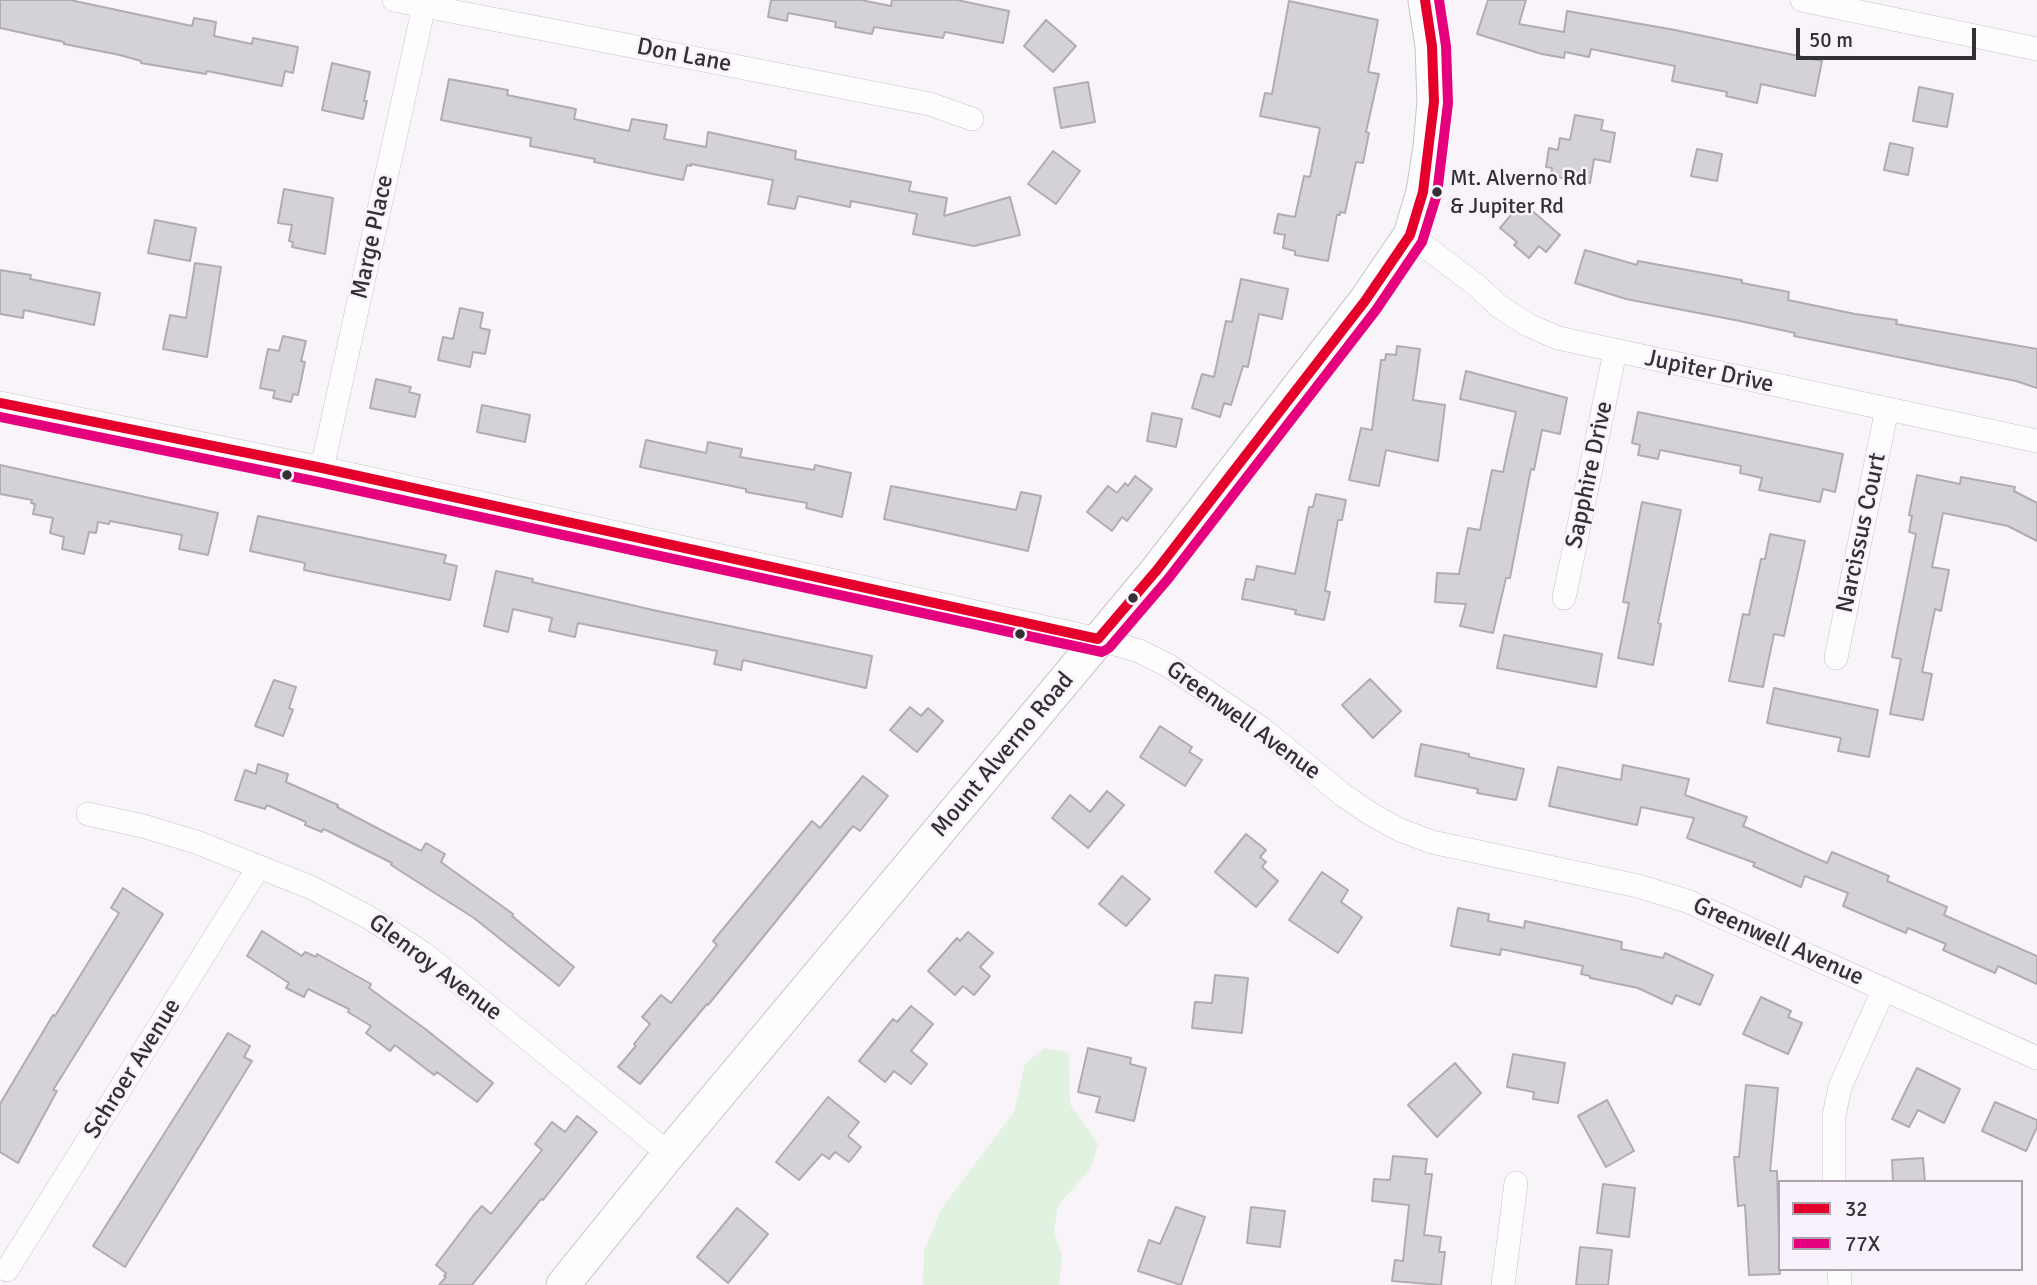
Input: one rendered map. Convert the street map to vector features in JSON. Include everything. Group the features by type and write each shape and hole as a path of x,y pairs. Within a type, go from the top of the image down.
{"street":[{"name":"Don Lane","path":"394,0 930,104 972,119"},
{"name":"Mount Alverno Road","path":"562,1285 1157,570 1364,301 1410,235 1423,191 1434,102 1432,46 1425,0"},
{"path":"1802,0 2037,49"},
{"name":"Marge Place","path":"322,468 424,6"},
{"name":"Jupiter Drive","path":"1410,235 1476,285 1500,307 1528,325 1559,338 2037,441"},
{"name":"Sapphire Drive","path":"1564,598 1615,352"},
{"name":"Greenwell Avenue","path":"0,404 322,468 1098,639 1139,651 1168,666 1261,728 1371,814 1400,830 1432,842 1638,886 1687,901 2037,1058"},
{"name":"Narcissus Court","path":"1836,658 1888,409"},
{"name":"Glenroy Avenue","path":"88,814 143,826 196,842 310,887 368,917 423,953 669,1154"},
{"name":"Schroer Avenue","path":"7,1270 258,868"},
{"path":"1834,1180 1834,1116 1840,1087 1884,989"},
{"path":"1503,1285 1516,1183"}],"green space":[{"path":"1044,1048 1069,1053 1070,1104 1098,1144 1091,1169 1058,1205 1054,1231 1062,1255 1059,1285 923,1285 924,1251 942,1208 1014,1112 1025,1064"}],"building":[{"path":"0,0 70,0 192,26 194,18 216,22 214,36 252,44 253,38 298,47 293,73 285,71 282,86 207,71 206,74 141,63 120,55 64,44 0,28"},
{"path":"771,0 861,0 891,6 892,0 957,0 1009,11 1003,43 945,32 943,38 874,27 872,34 835,27 836,22 788,13 787,21 768,17"},
{"path":"1488,0 1526,0 1519,24 1564,32 1567,11 1675,30 1822,61 1815,96 1761,84 1757,103 1726,96 1727,92 1672,81 1675,66 1591,49 1589,57 1565,52 1564,58 1542,54 1477,34"},
{"path":"1289,1 1378,20 1368,72 1379,74 1366,132 1369,133 1363,163 1356,162 1345,213 1340,212 1340,215 1337,215 1328,261 1295,255 1295,251 1283,248 1285,235 1274,233 1278,214 1295,217 1304,176 1310,177 1320,128 1260,116 1265,93 1272,94"},
{"path":"1046,20 1076,46 1053,72 1024,46"},
{"path":"332,63 370,72 363,119 322,110"},
{"path":"449,79 508,90 507,95 576,109 574,119 629,131 632,119 667,125 664,139 706,147 708,132 796,151 795,159 911,182 909,191 947,198 944,216 1010,197 1020,235 974,246 913,234 917,214 851,201 850,207 798,196 795,209 768,204 773,180 691,164 687,165 683,180 530,146 531,138 441,120"},
{"path":"1088,82 1095,122 1061,128 1054,88"},
{"path":"1919,87 1953,94 1947,127 1913,121"},
{"path":"1575,115 1603,120 1601,130 1615,133 1610,162 1594,159 1590,183 1551,176 1552,168 1546,167 1549,148 1558,150 1560,138 1570,140"},
{"path":"1890,143 1913,148 1908,175 1884,170"},
{"path":"1697,149 1722,154 1717,181 1691,176"},
{"path":"1053,151 1080,171 1056,204 1028,184"},
{"path":"284,189 333,198 325,254 292,247 293,242 289,241 292,225 278,223"},
{"path":"1522,202 1560,235 1546,252 1539,246 1529,258 1514,245 1517,242 1500,228"},
{"path":"155,220 196,228 190,261 148,253"},
{"path":"1585,250 1637,265 1638,261 1742,280 1742,283 1789,292 1788,300 1897,320 1896,324 2037,349 2037,388 2016,381 1794,336 1795,333 1740,321 1626,299 1575,283"},
{"path":"195,263 221,267 207,357 163,349 170,315 186,318"},
{"path":"0,270 100,293 94,325 24,310 23,318 0,314"},
{"path":"1241,279 1288,289 1282,319 1259,314 1248,367 1243,366 1231,405 1224,403 1220,417 1192,408 1202,374 1214,377 1226,321 1232,322"},
{"path":"460,308 483,313 480,328 490,330 485,354 473,352 470,367 438,360 443,337 453,339"},
{"path":"283,336 306,341 298,395 293,394 291,402 273,398 275,391 260,388 268,349 279,351"},
{"path":"1397,346 1420,349 1413,400 1445,405 1438,461 1386,450 1379,486 1349,480 1361,428 1372,430 1381,360 1385,360 1386,354 1396,355"},
{"path":"1466,371 1567,398 1560,434 1542,430 1534,470 1531,469 1510,578 1506,578 1493,633 1460,626 1466,604 1435,602 1437,573 1459,574 1468,528 1480,530 1492,470 1503,472 1516,412 1460,399"},
{"path":"376,379 411,387 409,392 420,395 415,417 370,408"},
{"path":"482,405 530,415 525,442 477,432"},
{"path":"1638,412 1843,454 1835,492 1823,489 1820,502 1759,490 1762,478 1740,473 1741,466 1660,450 1658,459 1638,455 1640,445 1632,443"},
{"path":"1152,413 1182,419 1176,447 1147,441"},
{"path":"646,440 706,453 708,442 742,449 740,457 814,470 815,465 851,473 842,517 806,508 807,503 746,492 746,489 640,467"},
{"path":"0,465 218,513 208,555 179,549 182,535 110,521 109,524 98,522 96,533 89,532 84,554 62,549 64,537 50,533 53,518 33,514 35,504 31,503 32,500 0,494"},
{"path":"1917,475 1960,484 1961,477 2015,487 2014,491 2037,503 2037,541 2008,526 1943,513 1932,567 1949,570 1941,611 1935,609 1922,672 1932,674 1923,720 1890,714 1901,659 1892,657 1916,534 1909,532 1912,516 1909,515"},
{"path":"1135,476 1152,489 1127,521 1122,517 1112,531 1087,512 1108,486 1117,493 1125,483 1128,486"},
{"path":"891,486 1016,510 1021,492 1041,496 1028,551 884,519"},
{"path":"1316,494 1346,500 1342,520 1338,520 1325,591 1330,592 1324,620 1295,614 1296,610 1242,599 1246,579 1254,580 1257,566 1295,574 1309,507 1313,507"},
{"path":"1642,502 1681,510 1658,623 1661,624 1653,665 1618,658 1629,603 1623,602"},
{"path":"258,516 446,555 444,563 457,566 450,600 304,570 305,563 250,551"},
{"path":"1770,534 1805,541 1784,636 1774,634 1763,687 1729,681 1743,614 1749,615 1761,559 1765,559"},
{"path":"496,571 653,610 872,656 866,688 743,660 741,670 714,664 717,651 578,623 575,637 549,631 552,618 513,609 508,632 484,626"},
{"path":"1504,635 1602,654 1596,687 1497,668"},
{"path":"1370,679 1401,711 1373,738 1342,705"},
{"path":"274,680 296,687 289,708 293,710 283,736 255,726"},
{"path":"1774,688 1878,710 1869,757 1838,751 1841,738 1767,723"},
{"path":"910,707 921,716 928,708 943,721 917,752 890,730"},
{"path":"1160,726 1192,747 1189,752 1202,760 1185,786 1140,757"},
{"path":"1421,744 1524,769 1516,800 1477,793 1478,789 1415,776"},
{"path":"258,764 288,774 286,782 338,805 337,807 421,851 426,843 445,854 441,862 513,914 512,916 574,967 559,986 474,918 391,865 392,863 328,831 323,829 322,832 305,825 306,822 267,805 265,809 235,800 245,770 256,774"},
{"path":"1623,765 1689,779 1685,795 1747,817 1743,826 1827,863 1832,852 1889,876 1887,881 1947,907 1944,915 2037,956 2037,984 1998,966 1995,973 1943,950 1946,944 1908,928 1906,933 1843,906 1848,893 1805,876 1801,887 1753,866 1755,863 1687,838 1694,818 1641,807 1637,825 1549,806 1558,767 1621,780"},
{"path":"863,776 888,796 860,831 853,826 708,1005 640,1084 618,1067 650,1024 642,1017 661,995 671,1003 717,945 713,941 812,821 820,828"},
{"path":"1107,791 1124,805 1088,848 1052,818 1070,795 1090,812"},
{"path":"1246,834 1266,850 1260,857 1266,862 1262,867 1278,881 1256,907 1215,872"},
{"path":"1322,872 1348,890 1341,902 1362,917 1338,953 1289,920"},
{"path":"1122,876 1150,899 1126,926 1099,904"},
{"path":"123,888 163,914 53,1090 57,1091 18,1163 0,1152 0,1104 119,913 111,908"},
{"path":"1458,908 1489,914 1488,921 1524,928 1525,921 1622,942 1621,949 1663,958 1665,953 1713,975 1700,1005 1676,995 1672,1004 1638,988 1590,978 1581,974 1583,966 1501,949 1500,955 1451,946"},
{"path":"262,931 302,956 305,952 316,957 317,954 371,984 369,988 493,1083 477,1102 437,1072 434,1075 395,1045 390,1051 366,1033 371,1026 348,1012 349,1009 308,989 304,997 286,988 289,983 247,956"},
{"path":"968,932 993,953 980,967 990,976 974,995 963,986 955,995 928,971 957,938 960,941"},
{"path":"1215,975 1248,978 1242,1033 1192,1028 1195,1002 1212,1003"},
{"path":"1761,997 1791,1011 1788,1017 1802,1023 1788,1054 1743,1034"},
{"path":"911,1006 933,1024 911,1051 927,1064 911,1084 894,1071 885,1082 859,1061 893,1019 897,1022"},
{"path":"228,1033 250,1046 244,1057 252,1061 125,1267 93,1246"},
{"path":"1088,1048 1131,1058 1130,1064 1146,1068 1134,1121 1096,1112 1100,1097 1078,1092"},
{"path":"1513,1054 1565,1063 1558,1103 1533,1099 1534,1092 1507,1087"},
{"path":"1455,1063 1481,1093 1437,1137 1408,1105"},
{"path":"1917,1068 1960,1089 1944,1123 1918,1110 1909,1127 1892,1119"},
{"path":"1746,1085 1778,1088 1770,1171 1777,1171 1780,1274 1749,1275 1745,1205 1738,1206 1734,1157 1739,1157"},
{"path":"828,1097 859,1122 848,1136 861,1147 849,1162 835,1152 829,1159 822,1154 799,1180 776,1162"},
{"path":"1607,1100 1634,1151 1606,1167 1578,1116"},
{"path":"1995,1102 2037,1120 2037,1127 2026,1151 1982,1131"},
{"path":"577,1116 597,1132 543,1200 541,1199 472,1285 439,1285 446,1273 436,1265 473,1216 482,1206 491,1214 542,1150 535,1144 552,1122 565,1132"},
{"path":"1393,1156 1427,1159 1425,1174 1432,1174 1424,1235 1441,1237 1439,1252 1445,1252 1441,1285 1392,1281 1395,1260 1403,1261 1409,1205 1372,1201 1374,1179 1390,1180"},
{"path":"1923,1158 1925,1180 1893,1180 1892,1160"},
{"path":"1603,1184 1635,1188 1629,1237 1597,1233"},
{"path":"1176,1207 1205,1217 1181,1285 1138,1271 1149,1240 1160,1244"},
{"path":"1251,1207 1285,1211 1280,1247 1247,1243"},
{"path":"737,1208 768,1234 728,1283 697,1257"},
{"path":"1580,1247 1612,1250 1608,1285 1576,1285"}],"transit line":[{"name":"32","path":"0,403 322,468 1098,639 1157,570 1365,301 1410,235 1423,192 1434,102 1432,46 1425,0"},
{"name":"77X","path":"0,417 319,482 1102,652 1109,648 1168,579 1376,310 1422,242 1437,194 1448,103 1446,46 1439,0"}],"place":[{"name":"Mt. Alverno Rd & Jupiter Rd","path":"1437,192"}]}
